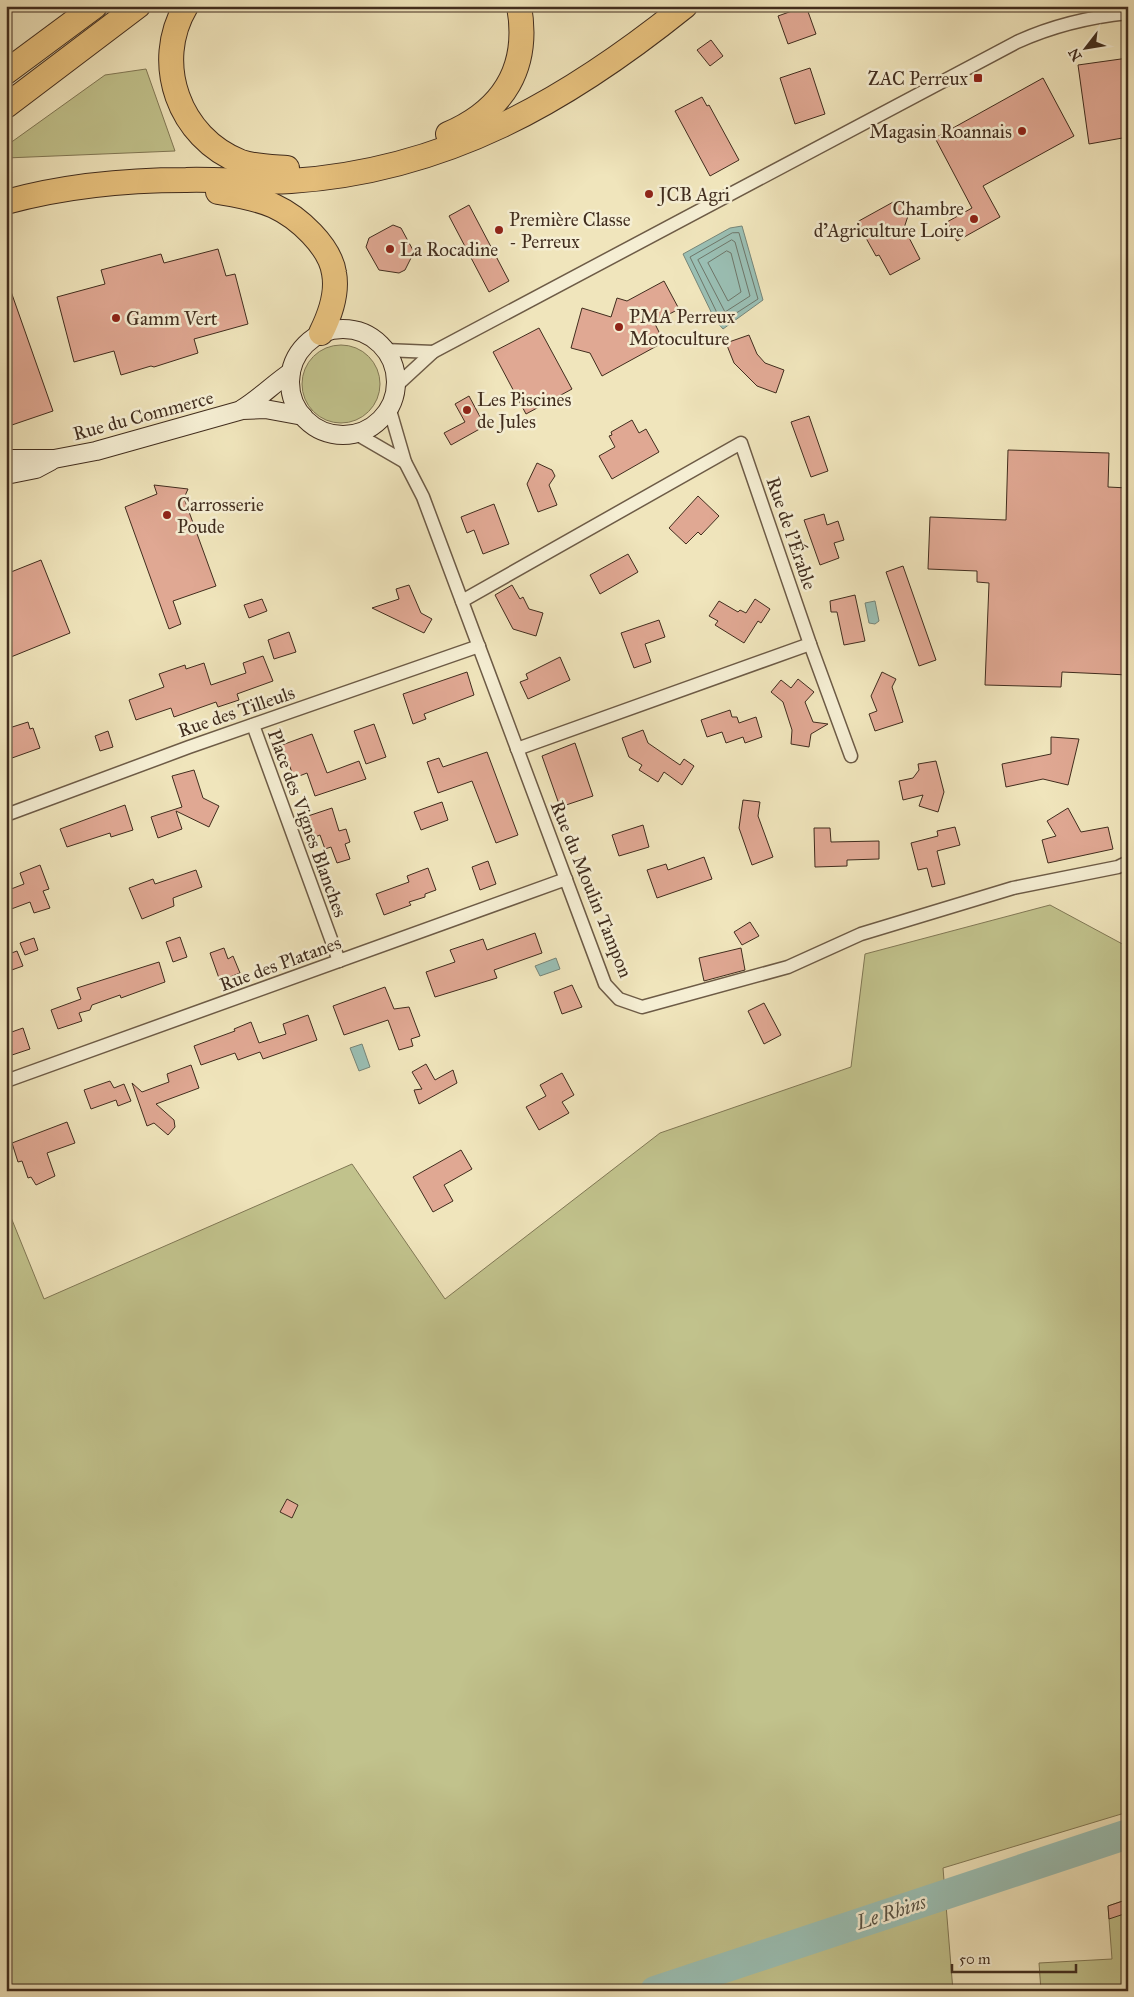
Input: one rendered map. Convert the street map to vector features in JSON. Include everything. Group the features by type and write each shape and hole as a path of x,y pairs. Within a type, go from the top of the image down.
{"highway":[{"path":"6,72 95,6"},
{"path":"6,106 138,6"},
{"path":"186,6 173,36 171,64 176,96 194,128 220,150 241,162 267,167 300,168 339,163 395,152 437,139 472,124 500,98 511,81 522,45 519,6"},
{"path":"6,202 33,194 81,187 186,180 291,181 335,176 388,166 457,145 523,116 576,87 645,38 684,6"},
{"path":"186,180 208,191 237,195 274,206 292,216 312,236 328,258 334,272 334,302 321,333"}],"street":[{"path":"395,388 433,352 1016,42 1058,26 1102,16 1128,13"},
{"path":"338,329 356,330 377,341 385,350 394,368 395,388 389,408 369,428 355,433 327,432 314,426 303,416 292,395 291,372 301,349 321,333 338,329"},
{"path":"385,350 433,352"},
{"name":"Rue du Commerce","path":"242,410 260,398 278,380 291,372"},
{"name":"Rue du Moulin Tampon","path":"389,408 405,462 423,497 605,984 619,999 642,1007 788,967 861,934 1013,888 1118,867 1128,862"},
{"name":"Rue du Commerce","path":"6,459 54,459 96,451 242,410 265,409 303,416"},
{"path":"355,433 405,462"},
{"name":"Rue de l’Érable","path":"462,601 741,443 810,644"},
{"name":"Rue du Commerce","path":"6,475 36,469 54,459"},
{"path":"517,749 810,644 851,756"},
{"name":"Rue des Tilleuls","path":"6,815 478,646"},
{"name":"Place des Vignes Blanches","path":"253,725 339,961"},
{"name":"Rue des Platanes","path":"6,1081 566,879"}],"green space":[{"path":"146,69 175,151 6,158 6,146 105,75"},
{"path":"341,345 356,348 369,356 377,369 380,384 377,399 369,412 356,420 341,423 326,420 313,412 305,399 302,384 305,369 313,356 326,348"},
{"path":"1050,905 1128,947 1128,1812 943,1868 953,1991 6,1991 6,1205 44,1299 352,1164 445,1299 660,1133 851,1067 865,954"},
{"path":"1128,1899 1128,1991 1041,1991 1039,1963 1112,1959 1108,1906"}],"water":[{"path":"742,226 763,300 723,329 715,320 683,254 730,228"},
{"path":"875,601 879,621 875,624 869,623 865,603"},
{"path":"556,958 560,969 540,976 535,966"},
{"path":"362,1044 370,1067 359,1071 350,1048"}],"building":[{"path":"806,6 816,34 788,44 778,16"},
{"path":"711,40 723,56 710,66 697,50"},
{"path":"1128,58 1128,137 1089,144 1078,65"},
{"path":"810,68 825,114 795,124 780,78"},
{"path":"1043,78 1074,136 983,186 1000,217 957,241 947,222 972,208 935,138"},
{"path":"702,97 707,106 709,105 739,160 710,176 675,111"},
{"path":"895,201 911,207 904,228 920,259 890,275 879,255 876,256 857,222"},
{"path":"469,205 509,281 489,292 449,216"},
{"name":"La Rocadine","path":"393,225 401,228 414,252 405,270 399,273 379,270 366,247 369,238"},
{"path":"218,249 226,276 235,274 248,324 194,339 198,353 121,375 114,351 74,362 57,297 105,284 101,270 161,254 164,263"},
{"path":"664,281 679,309 654,322 664,342 602,376 590,353 571,348 582,308 611,317 617,298 627,301"},
{"path":"6,283 8,283 53,411 6,427"},
{"path":"539,328 572,389 526,414 493,352"},
{"path":"749,335 757,354 765,363 784,370 776,393 757,386 734,363 726,343"},
{"path":"469,396 485,426 451,445 444,433 465,422 455,404"},
{"path":"809,416 828,471 811,477 791,422"},
{"path":"632,420 639,433 646,429 659,452 612,479 599,456 615,447 609,436 612,435 611,432"},
{"path":"1008,450 1109,453 1108,487 1128,488 1128,675 1062,672 1061,687 985,685 989,583 977,582 977,571 928,569 930,517 1006,520"},
{"path":"537,463 552,470 555,476 549,485 557,505 538,512 527,484"},
{"path":"154,485 188,489 184,498 216,586 173,601 181,624 169,629 125,507 157,494"},
{"path":"698,496 719,516 701,535 698,532 686,544 669,528"},
{"path":"494,504 509,544 483,554 474,530 467,533 461,517"},
{"path":"824,514 827,525 838,521 844,540 834,543 839,558 820,565 804,520"},
{"path":"628,554 638,572 600,594 590,575"},
{"path":"41,560 70,633 6,659 6,574"},
{"path":"903,566 936,660 919,666 886,572"},
{"path":"409,585 421,613 432,619 424,633 372,608 399,599 396,589"},
{"path":"512,585 520,599 523,597 529,609 543,613 536,636 513,629 495,595"},
{"path":"855,595 865,641 844,645 837,612 831,612 830,601"},
{"path":"262,599 267,611 249,618 244,605"},
{"path":"755,599 770,609 761,623 758,621 744,643 715,625 718,621 709,616 719,601 738,612 740,610 746,613"},
{"path":"659,620 665,637 645,644 651,662 634,668 621,633"},
{"path":"289,632 296,652 274,659 268,640"},
{"path":"263,656 273,681 237,694 239,700 218,707 216,702 174,717 171,708 136,720 129,700 164,687 159,674 185,665 186,669 204,663 211,685 246,673 243,663"},
{"path":"560,657 570,680 528,699 520,682 528,679 526,674"},
{"path":"467,672 474,695 424,714 426,719 413,724 403,694"},
{"path":"882,672 896,679 892,687 903,722 875,731 869,714 877,711 871,696"},
{"path":"798,679 814,692 805,702 813,722 828,724 811,734 809,747 791,744 792,730 783,702 771,692 781,680 791,688"},
{"path":"730,710 732,717 737,717 739,723 756,717 762,737 745,743 743,737 726,743 722,732 707,737 701,720"},
{"path":"28,722 30,729 33,728 40,748 12,758 6,741 6,729"},
{"path":"374,724 386,757 366,764 354,731"},
{"path":"643,730 648,743 680,765 684,759 694,766 682,785 664,772 658,782 639,770 642,765 629,757 622,738"},
{"path":"108,731 113,747 100,751 95,736"},
{"path":"312,734 327,773 359,761 366,779 315,796 307,773 294,778 282,745"},
{"path":"1051,737 1079,739 1068,785 1043,779 1006,787 1002,764 1051,754"},
{"path":"575,743 593,796 560,807 542,756"},
{"path":"487,752 518,835 496,843 472,781 438,793 427,762 439,758 443,767"},
{"path":"936,761 944,792 938,812 919,806 923,795 903,800 899,781 913,778 919,770 918,764"},
{"path":"194,770 203,798 219,806 209,827 176,811 182,829 158,838 151,817 182,807 172,776"},
{"path":"743,800 760,802 758,816 773,857 752,865 739,828"},
{"path":"442,802 448,820 421,830 414,812"},
{"path":"125,805 133,830 111,837 110,833 67,847 60,829"},
{"path":"332,808 339,831 346,829 350,842 345,844 350,859 337,863 331,847 325,849 320,835 315,837 308,816"},
{"path":"1068,808 1081,832 1108,827 1113,849 1048,863 1042,840 1056,836 1047,821"},
{"path":"643,825 649,847 619,856 612,835"},
{"path":"955,827 960,845 937,851 945,884 932,887 927,868 918,870 911,843 938,836 937,831"},
{"path":"814,828 830,828 831,842 879,841 879,859 847,860 847,866 815,867"},
{"path":"704,857 712,879 657,898 647,870 666,864 668,870"},
{"path":"488,861 496,884 480,890 472,867"},
{"path":"40,865 49,889 43,891 50,908 34,913 30,902 6,911 6,891 24,884 20,873"},
{"path":"428,868 436,890 425,894 425,897 409,902 411,905 384,915 376,894 409,882 407,876"},
{"path":"196,870 202,887 173,898 174,906 142,919 129,888 153,879 155,884"},
{"path":"750,922 759,936 742,945 734,932"},
{"path":"535,933 542,953 494,970 497,978 435,997 426,972 455,962 450,950 483,939 487,950"},
{"path":"180,937 187,957 173,962 166,942"},
{"path":"34,938 38,950 25,955 20,943"},
{"path":"224,948 228,959 233,956 240,973 220,981 210,953"},
{"path":"741,948 745,970 704,981 699,958"},
{"path":"17,951 23,966 6,972 6,955"},
{"path":"159,962 165,982 121,998 120,995 92,1005 90,1010 79,1013 82,1021 58,1029 51,1010 81,999 77,988"},
{"path":"572,985 582,1007 562,1014 554,992"},
{"path":"385,987 394,1009 409,1007 420,1036 411,1039 413,1046 399,1050 388,1020 344,1035 333,1006"},
{"path":"764,1003 781,1035 764,1044 748,1011"},
{"path":"308,1015 317,1040 263,1059 260,1052 238,1060 235,1053 201,1065 194,1046 235,1031 234,1029 251,1022 259,1043 286,1034 283,1024"},
{"path":"23,1028 30,1049 6,1057 6,1034"},
{"path":"426,1064 435,1080 453,1070 457,1083 419,1104 414,1090 422,1089 412,1072"},
{"path":"191,1065 199,1088 156,1104 174,1120 175,1127 168,1135 154,1123 147,1126 132,1083 142,1092 169,1082 167,1074"},
{"path":"562,1073 574,1095 562,1102 569,1113 539,1130 526,1107 546,1096 540,1085"},
{"path":"110,1081 114,1088 124,1084 131,1101 118,1106 116,1100 91,1109 84,1090"},
{"path":"67,1122 75,1143 47,1153 55,1176 36,1185 31,1177 28,1178 22,1161 18,1162 12,1143"},
{"path":"461,1150 472,1169 444,1185 453,1201 433,1212 413,1177"},
{"path":"287,1499 298,1505 292,1518 280,1512"},
{"path":"1123,1901 1127,1913 1109,1919 1108,1906"}],"waterway":[{"name":"Le Rhins","path":"655,1991 1128,1834"}],"place":[{"name":"ZAC Perreux","path":"978,78"},
{"name":"Magasin Roannais","path":"1022,131"},
{"name":"JCB Agri","path":"649,194"},
{"name":"Chambre d'Agriculture Loire","path":"974,219"},
{"name":"Première Classe - Perreux","path":"499,230"},
{"name":"La Rocadine","path":"390,249"},
{"name":"Gamm Vert","path":"116,318"},
{"name":"PMA Perreux Motoculture","path":"619,327"},
{"name":"Les Piscines de Jules","path":"467,410"},
{"name":"Carrosserie Poude","path":"167,515"}]}
